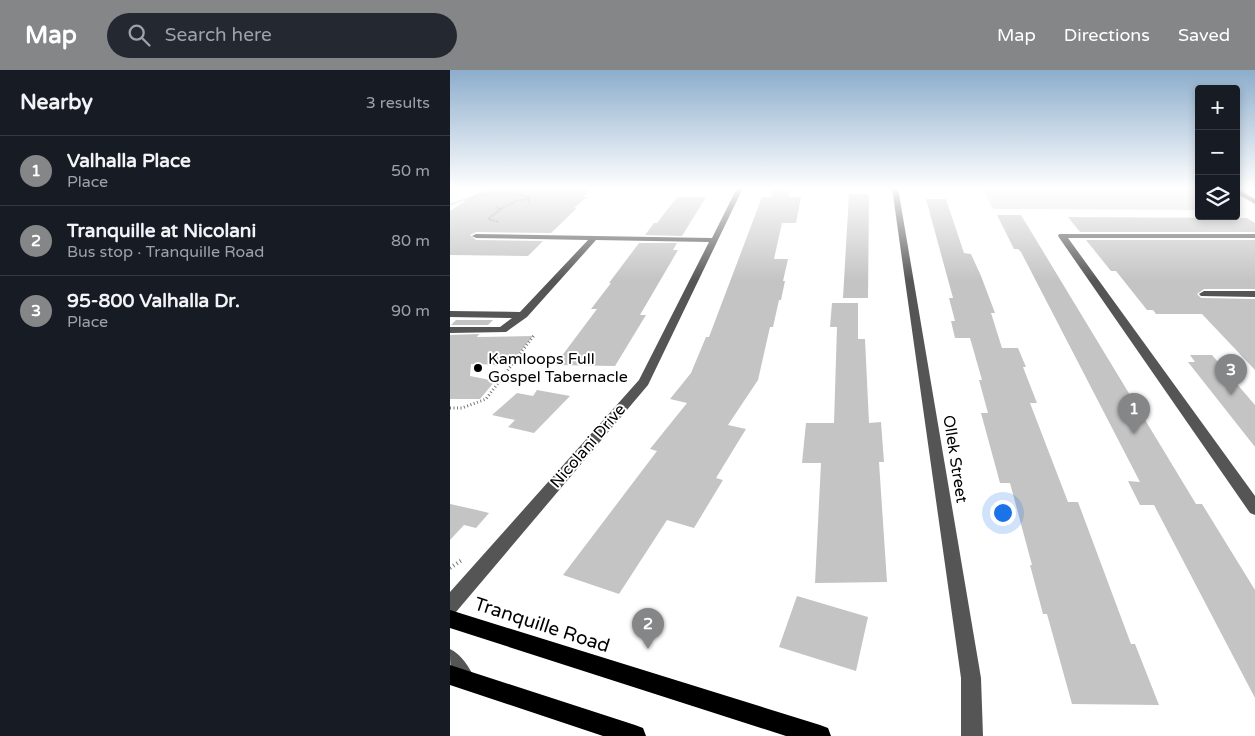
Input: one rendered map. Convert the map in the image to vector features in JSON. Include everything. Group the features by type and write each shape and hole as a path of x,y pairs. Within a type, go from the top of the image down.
{"main road":[{"name":"Tranquille Road","path":"450,619 820,736"},
{"path":"458,678 635,736"}],"street":[{"name":"Nicolani Drive","path":"450,606 644,382 725,219"},
{"name":"Ollek Street","path":"900,219 971,678 972,736"},
{"path":"476,236 715,240"},
{"path":"1255,236 1062,236 1255,508"},
{"path":"450,330 502,330 523,315 595,237"},
{"path":"1204,294 1255,294"},
{"path":"450,314 523,315"},
{"path":"450,659 458,678"}],"path":[{"path":"488,219 504,224"},
{"path":"450,408 462,408 486,399 535,334"},
{"path":"450,568 466,558"}],"building":[{"path":"450,219 565,219 551,233 476,232 470,235 476,240 543,241 528,256 450,255"},
{"path":"660,219 692,219 682,236 645,235 654,223 657,223"},
{"path":"754,219 797,219 796,223 782,223 774,259 788,259 783,281 785,281 773,327 770,327 758,380 728,425 746,429 716,478 723,480 694,528 667,520 619,594 563,575 657,451 650,449 687,403 670,399 691,373 706,337 709,337"},
{"path":"848,219 869,219 868,298 843,298"},
{"path":"931,219 953,219 964,253 971,254 981,276 995,313 991,313 1002,348 1018,348 1037,403 1030,403 1068,502 1078,502 1131,644 1135,644 1159,705 1072,704 1047,614 1043,614 1010,483 1000,483 981,413 988,413 979,380 982,380 970,338 955,338 951,321 955,321 949,298 953,298"},
{"path":"999,219 1023,219 1196,504 1202,504 1255,590 1255,698 1154,505 1140,505 1128,481 1140,482 1021,252 1018,249 1014,249"},
{"path":"1070,219 1249,219 1255,223 1255,232 1080,232"},
{"path":"1086,240 1255,240 1255,289 1204,289 1197,294 1201,298 1255,299 1255,370 1202,314 1156,314 1153,310 1147,310 1116,271 1111,271"},
{"path":"639,243 677,243 673,250 678,250 640,315 646,315 615,366 555,365 597,309 591,309"},
{"path":"832,303 858,303 858,339 865,339 869,423 881,422 884,462 879,462 887,582 815,583 821,463 802,463 806,423 834,423 837,327 830,327"},
{"path":"456,320 493,320 488,325 451,325"},
{"name":"Kamloops Full Gospel Tabernacle","path":"479,334 477,337 533,336 509,365 471,364 470,376 495,381 480,399 450,399 450,335"},
{"path":"1190,355 1212,355 1255,405 1255,447 1188,362 1195,362"},
{"path":"537,390 570,396 534,433 508,427 515,420 492,415 517,393 533,396"},
{"path":"450,504 489,513 476,528 464,525 450,540"},
{"path":"797,596 868,617 856,671 779,647"}],"place":[{"name":"Kamloops Full Gospel Tabernacle","path":"478,368"},
{"name":"95-800 Valhalla Dr.","path":"1231,395"},
{"name":"Valhalla Place","path":"1134,434"},
{"name":"Tranquille at Nicolani","path":"648,649"}]}
